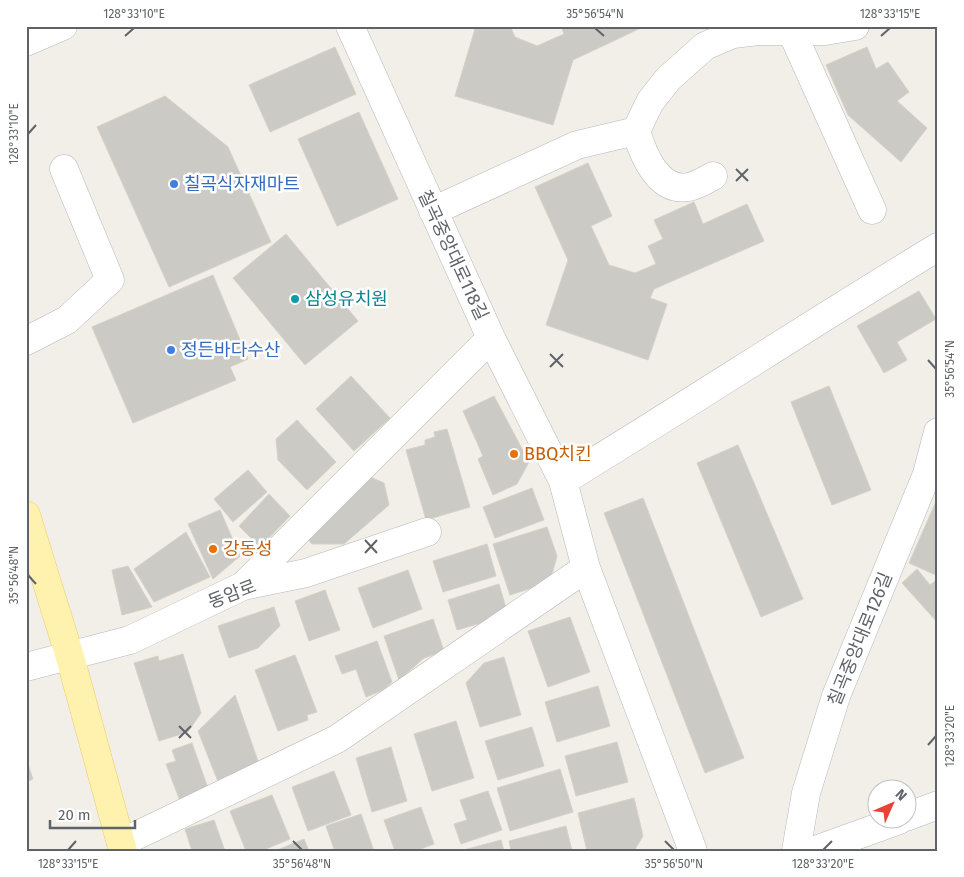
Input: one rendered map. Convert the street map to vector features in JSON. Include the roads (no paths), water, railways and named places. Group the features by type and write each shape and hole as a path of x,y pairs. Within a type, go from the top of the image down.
{"main road":[{"path":"26,515 70,657 122,847"}],"street":[{"path":"26,42 63,26"},
{"name":"칠곡중앙대로118길","path":"350,26 491,338 563,481 586,568 693,851"},
{"path":"713,176 690,187 676,188 660,179 643,152 636,131 650,102 668,79 705,46 733,34 758,31 825,31 855,26"},
{"path":"791,30 872,210"},
{"path":"433,211 577,145 636,131"},
{"path":"26,341 68,320 110,280 64,169"},
{"path":"563,481 938,247"},
{"path":"243,586 491,338"},
{"name":"칠곡중앙대로126길","path":"796,851 806,793 836,696 927,474 938,432"},
{"name":"동암로","path":"26,667 130,640 243,586 306,573 427,532"},
{"path":"122,847 337,739 586,568"},
{"path":"916,813 938,805"},
{"path":"813,851 871,830"}],"place":[{"name":"칠곡식자재마트","path":"174,184"},
{"name":"삼성유치원","path":"295,299"},
{"name":"정든바다수산","path":"171,350"},
{"name":"BBQ치킨","path":"514,454"},
{"name":"강동성","path":"213,549"}]}
